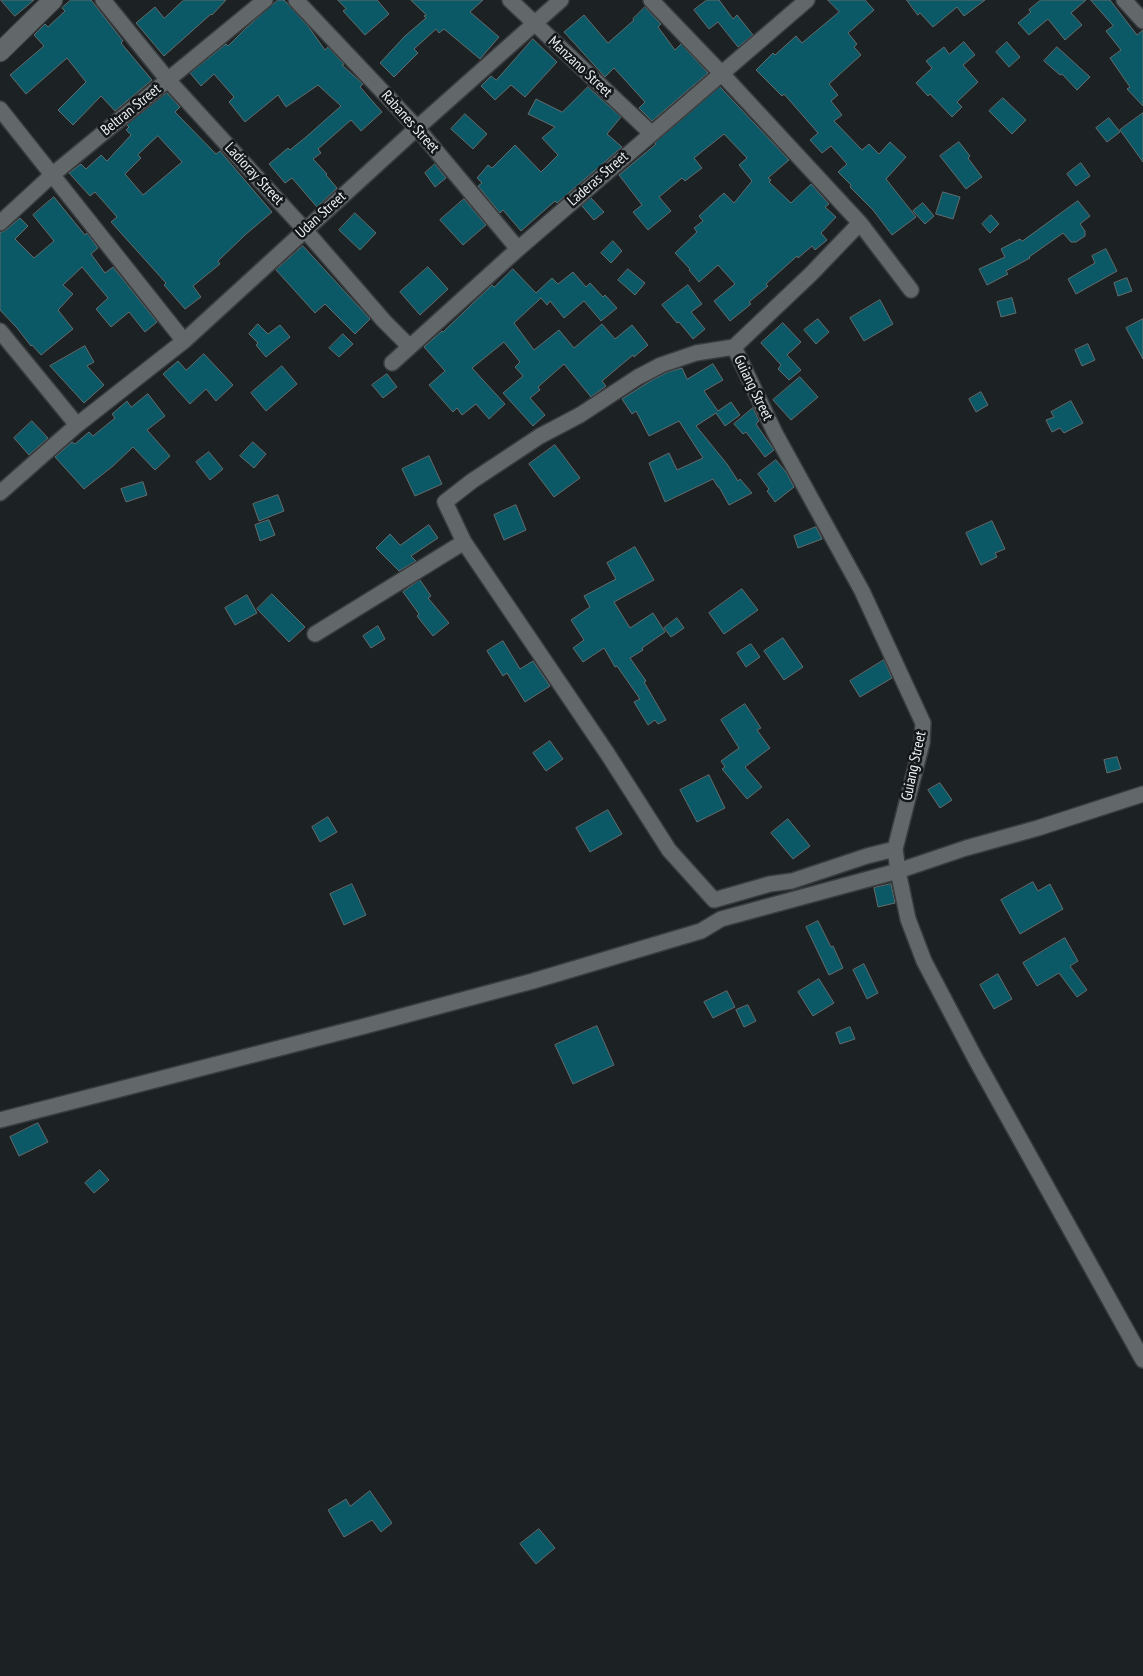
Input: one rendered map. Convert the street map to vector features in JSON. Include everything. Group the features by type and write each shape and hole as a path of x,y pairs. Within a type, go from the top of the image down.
{"street":[{"path":"0,52 53,0"},
{"name":"Ladioray Street","path":"103,0 168,80 305,230 384,321 409,346"},
{"name":"Beltran Street","path":"0,223 52,175 265,0"},
{"name":"Rabanes Street","path":"296,0 417,128 518,249"},
{"name":"Manzano Street","path":"510,0 651,133"},
{"name":"Udan Street","path":"0,493 77,425 184,341 417,128 562,0"},
{"path":"651,0 860,223 911,290"},
{"path":"1124,0 1143,21"},
{"name":"Laderas Street","path":"392,363 518,249 722,74 803,1"},
{"path":"0,109 184,341"},
{"name":"Guiang Street","path":"860,223 811,274 734,347 775,433 862,591 923,722 922,743 895,849 908,919 924,961 1012,1125 1143,1360"},
{"path":"0,331 77,425"},
{"path":"721,919 714,900 668,850 607,753 464,542 445,502 472,481 540,436 580,415 638,377 661,365 696,353 734,347"},
{"path":"316,634 464,542"},
{"path":"0,1120 356,1029 533,981 700,931 721,919 898,871 966,848 1038,828 1143,794"},
{"path":"714,900 770,884 792,881 867,856 895,849"}],"building":[{"path":"1,0 34,0 15,16"},
{"path":"71,0 91,0 123,41 121,43 152,80 115,111 101,96 73,125 58,110 86,82 67,58 26,94 10,75 44,46 34,35 45,24 48,27 65,11 62,8"},
{"path":"184,0 226,0 212,15 164,56 136,23 155,7 164,18"},
{"path":"278,0 284,0 308,26 325,50 328,47 344,64 342,65 363,84 360,87 382,112 361,131 351,120 318,149 321,153 313,159 337,188 317,207 292,178 285,183 269,164 288,148 290,150 341,106 318,85 286,107 278,95 245,122 229,102 234,97 214,74 201,86 190,73 226,44 228,46"},
{"path":"338,0 377,0 389,14 365,35 343,11 346,9"},
{"path":"411,0 483,0 470,12 499,37 480,59 444,29 439,33 436,29 414,49 418,53 394,77 380,63 405,36 426,18 424,16 426,15"},
{"path":"707,0 719,0 733,19 737,15 753,35 738,47 718,22 709,29 694,10"},
{"path":"828,0 865,0 874,10 848,33 857,44 854,47 861,55 829,84 838,95 831,101 842,115 834,121 862,150 869,144 879,154 890,142 906,157 886,179 916,217 892,235 873,210 838,172 847,164 831,146 822,153 810,140 818,133 784,94 782,96 756,70 773,53 775,55 796,36 802,43 839,12"},
{"path":"907,0 985,0 964,16 957,7 933,27 920,13 918,15"},
{"path":"1041,0 1086,0 1071,13 1082,25 1065,40 1048,19 1029,35 1018,23"},
{"path":"1091,0 1110,0 1137,35 1143,30 1143,106 1127,89 1130,87 1110,58 1121,50 1106,31 1113,26"},
{"path":"645,7 661,24 658,27 675,50 681,44 708,73 652,121 639,108 645,102 614,68 605,77 564,32 584,15 608,43 634,20"},
{"path":"533,39 557,62 525,97 511,85 495,100 481,86 491,76 496,80"},
{"path":"964,42 975,55 963,65 978,82 957,102 962,107 952,117 930,94 928,96 916,83 932,68 926,61 944,47 949,54"},
{"path":"1007,42 1020,57 1009,67 996,52"},
{"path":"1057,47 1090,77 1077,90 1062,74 1060,75 1044,61"},
{"path":"588,87 621,117 607,134 622,147 521,231 503,210 500,213 478,186 482,183 477,178 488,165 492,168 515,145 541,172 558,155 542,138 555,127 528,114 536,99 562,112"},
{"path":"720,87 789,160 768,178 771,180 769,182 791,203 811,184 829,204 825,207 836,217 821,233 827,240 815,250 812,246 798,258 797,256 766,284 768,286 749,302 751,304 730,321 714,301 735,284 718,265 699,282 675,253 697,232 694,228 703,221 699,216 724,193 734,203 752,181 739,165 747,158 724,134 694,158 702,168 685,181 682,178 659,197 671,211 648,230 633,212 642,205 619,175"},
{"path":"167,93 180,107 175,112 216,154 220,151 272,212 218,261 220,264 193,286 201,297 185,309 164,285 166,283 111,222 117,217 95,192 90,196 69,173 81,164 86,169 101,155 107,161 131,135 126,130 129,127 127,125","holes":["158,136 182,162 143,195 125,174 141,158 138,155"]},
{"path":"1003,98 1026,120 1012,134 989,111"},
{"path":"1143,113 1143,162 1120,130"},
{"path":"465,114 487,134 473,149 451,129"},
{"path":"1109,118 1120,132 1107,142 1096,128"},
{"path":"959,142 970,156 968,158 982,177 966,189 940,156"},
{"path":"1081,163 1090,176 1076,186 1067,174"},
{"path":"435,164 446,178 435,187 425,173"},
{"path":"943,192 960,197 953,219 936,214"},
{"path":"54,197 98,248 91,254 105,273 113,267 157,322 145,332 129,312 111,327 96,309 108,298 82,267 63,285 73,294 58,310 73,329 41,355 0,310 0,233 20,218 28,226 15,239 34,258 54,241 33,215"},
{"path":"591,198 604,212 594,220 582,206"},
{"path":"464,199 486,225 463,245 440,220"},
{"path":"1078,201 1090,216 1080,224 1085,231 1085,236 1076,242 1071,242 1063,233 1030,258 1006,271 1008,274 987,285 979,269 1005,257 1001,249 1020,239 1022,241"},
{"path":"923,203 934,216 925,224 913,211"},
{"path":"355,213 376,233 360,250 339,230"},
{"path":"991,215 999,224 990,233 982,224"},
{"path":"613,241 622,251 611,263 601,253"},
{"path":"303,246 370,319 355,334 325,304 315,313 276,270"},
{"path":"1106,249 1117,271 1076,294 1068,279 1095,263 1092,256"},
{"path":"428,267 448,289 420,315 400,292"},
{"path":"513,269 536,293 552,278 558,284 573,272 586,287 590,283 617,308 601,321 584,301 564,318 550,301 547,305 541,298 514,323 534,350 559,330 574,348 602,324 615,339 632,325 648,345 602,381 606,386 591,397 564,364 538,387 540,390 530,398 545,415 533,426 503,393 523,376 515,367 520,362 504,342 472,368 505,404 489,419 476,404 462,415 457,408 453,412 429,385 445,371 424,347 443,332 492,285 494,287"},
{"path":"628,269 645,283 635,295 618,280"},
{"path":"1127,278 1132,291 1118,296 1114,283"},
{"path":"688,285 702,304 691,312 705,329 693,339 662,305"},
{"path":"1012,298 1016,313 1001,317 997,302"},
{"path":"880,300 893,324 864,341 850,318"},
{"path":"818,319 829,332 816,344 804,330"},
{"path":"1143,319 1143,359 1126,328"},
{"path":"783,323 801,342 787,355 801,370 789,380 778,369 781,365 761,343"},
{"path":"258,324 268,334 280,325 290,337 266,357 256,345 258,343 249,334"},
{"path":"343,334 353,344 339,357 329,348"},
{"path":"1088,344 1095,360 1082,366 1075,350"},
{"path":"85,346 94,362 87,366 104,385 84,403 50,366"},
{"path":"204,354 233,385 216,401 206,389 190,404 163,374 178,361 186,370"},
{"path":"713,364 723,380 704,391 718,411 731,402 740,415 725,426 716,413 696,426 727,464 738,481 740,479 752,493 729,505 713,479 665,502 649,463 669,453 677,470 703,458 679,421 649,436 636,411 632,414 622,399 668,372 682,368 687,379"},
{"path":"282,366 297,384 266,411 251,393"},
{"path":"387,374 397,387 383,398 372,385"},
{"path":"800,377 818,397 791,420 773,400"},
{"path":"981,392 988,405 976,412 969,399"},
{"path":"148,394 165,416 147,430 170,456 155,470 133,447 84,489 55,457 72,442 75,444 89,432 93,436 115,418 112,414 127,401 131,407"},
{"path":"1071,401 1083,423 1064,433 1060,428 1052,432 1046,420 1054,417 1051,412"},
{"path":"753,408 759,421 756,424 774,450 765,457 746,432 743,434 734,424"},
{"path":"32,421 48,438 29,455 14,438"},
{"path":"253,442 266,454 254,468 240,456"},
{"path":"555,445 580,478 554,497 529,464"},
{"path":"209,452 223,469 210,480 196,462"},
{"path":"429,456 442,484 415,496 402,469"},
{"path":"776,460 786,472 794,487 775,502 767,491 769,489 758,474"},
{"path":"143,482 147,495 126,502 121,489"},
{"path":"278,495 284,511 259,521 253,504"},
{"path":"516,505 526,530 504,540 494,515"},
{"path":"269,520 275,535 260,541 255,525"},
{"path":"992,521 1005,549 995,553 997,557 981,565 966,533"},
{"path":"429,525 438,538 411,556 416,561 399,571 376,548 390,534 400,545"},
{"path":"816,527 822,539 798,548 794,536"},
{"path":"635,547 654,580 614,602 630,628 653,613 665,632 630,658 646,681 644,682 666,720 658,724 655,720 648,725 634,702 640,699 617,666 615,667 604,648 583,662 573,648 584,640 571,620 590,607 584,596 616,579 607,563"},
{"path":"420,580 431,596 428,598 449,623 433,636 417,616 419,614 403,592"},
{"path":"742,589 758,610 724,634 709,613"},
{"path":"272,594 305,627 289,642 257,609"},
{"path":"247,595 257,613 235,625 225,608"},
{"path":"677,618 684,628 671,637 664,628"},
{"path":"378,626 385,639 371,648 363,636"},
{"path":"783,638 803,667 784,680 764,651"},
{"path":"503,641 520,669 533,661 550,686 525,702 507,673 503,676 487,651"},
{"path":"751,644 760,657 746,667 737,653"},
{"path":"884,660 892,678 860,697 850,681"},
{"path":"745,704 761,728 757,730 770,748 745,767 762,787 747,799 722,769 725,767 721,761 739,748 721,720"},
{"path":"550,741 563,759 546,771 533,753"},
{"path":"1117,757 1121,769 1107,773 1104,760"},
{"path":"709,775 725,808 697,822 680,790"},
{"path":"940,783 952,800 940,808 928,790"},
{"path":"608,810 622,834 590,852 576,828"},
{"path":"328,817 337,832 320,842 312,827"},
{"path":"788,819 810,846 793,859 771,833"},
{"path":"1033,882 1038,891 1050,884 1063,909 1020,934 1001,900"},
{"path":"352,884 366,915 344,925 330,894"},
{"path":"891,884 895,903 878,907 874,888"},
{"path":"818,921 831,947 833,946 843,968 829,975 806,927"},
{"path":"1065,938 1078,961 1070,966 1087,990 1077,997 1059,973 1037,986 1023,963"},
{"path":"864,964 878,993 867,999 853,970"},
{"path":"998,974 1012,999 994,1009 980,985"},
{"path":"819,979 834,1003 813,1016 798,992"},
{"path":"727,991 735,1007 713,1018 704,1002"},
{"path":"748,1005 756,1021 744,1027 736,1010"},
{"path":"597,1026 614,1065 573,1084 555,1045"},
{"path":"850,1027 855,1039 840,1044 836,1033"},
{"path":"38,1123 48,1142 19,1156 10,1137"},
{"path":"100,1170 109,1180 94,1193 85,1183"},
{"path":"370,1491 392,1523 381,1532 372,1520 344,1537 328,1510 346,1499 350,1506"},
{"path":"539,1529 555,1548 536,1564 520,1544"}]}
